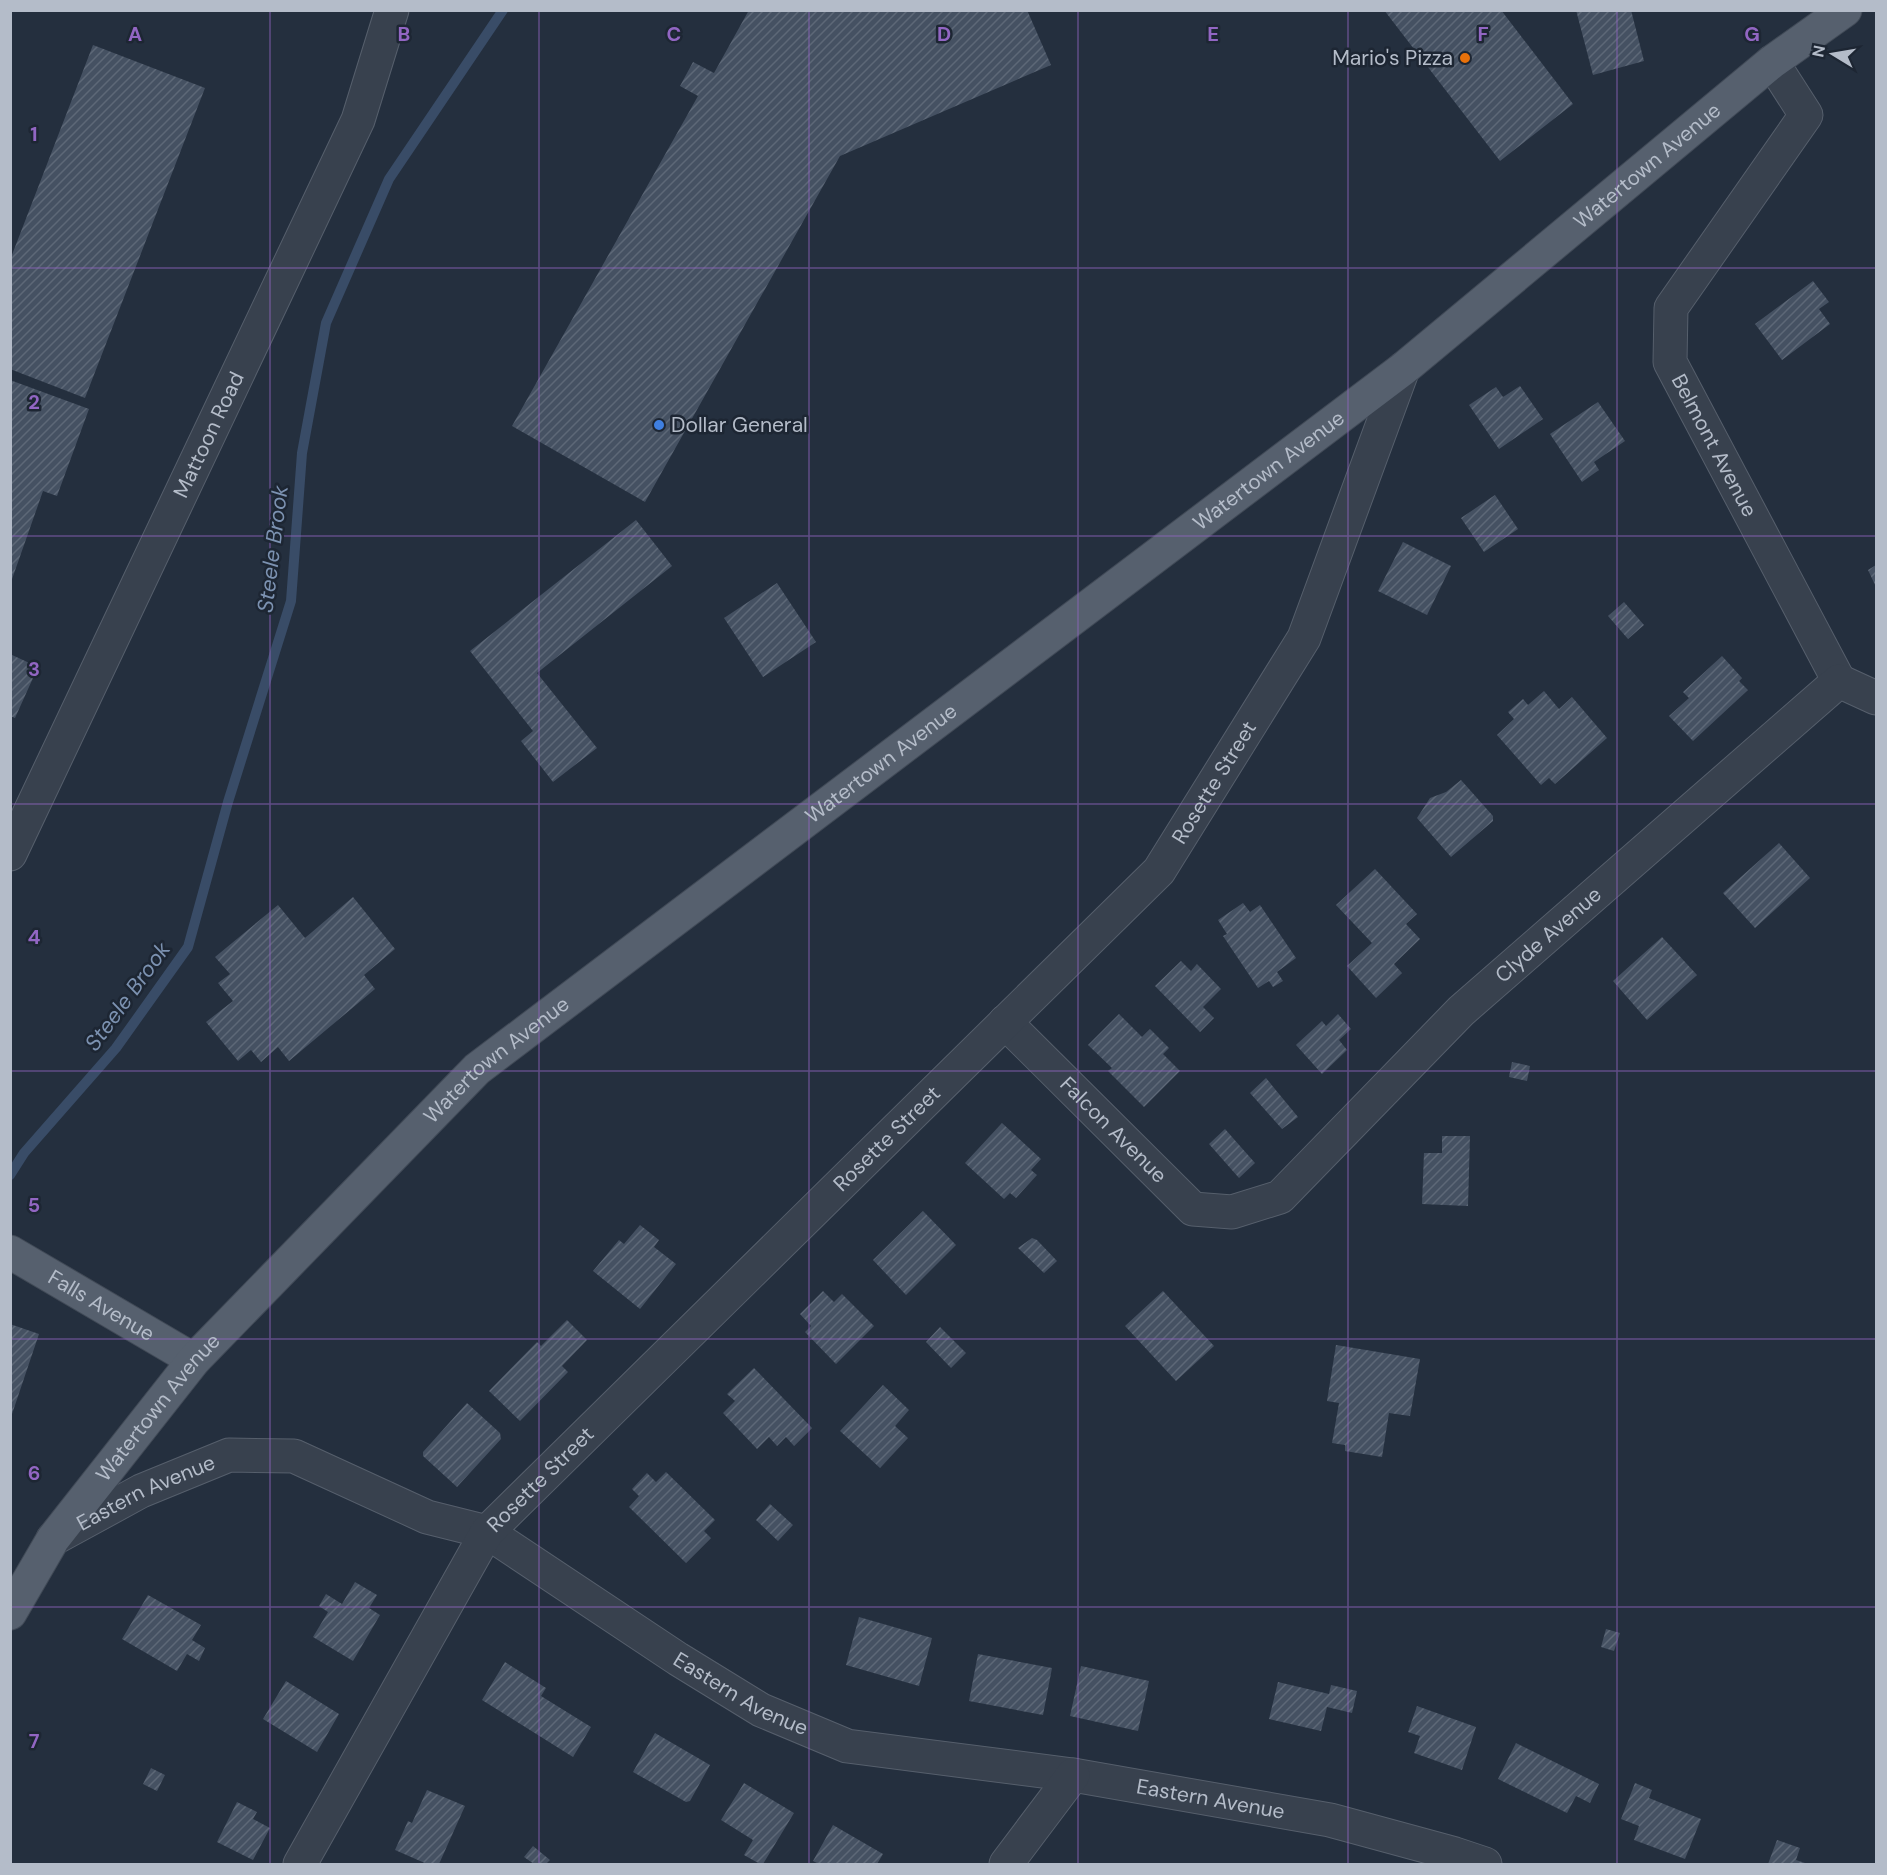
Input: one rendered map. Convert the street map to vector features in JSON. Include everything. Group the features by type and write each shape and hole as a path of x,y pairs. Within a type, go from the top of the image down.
{"main road":[{"name":"Watertown Avenue","path":"10,1613 53,1539 194,1360 477,1069 1403,369 1772,62 1845,10"},
{"name":"Falls Avenue","path":"10,1252 194,1360"}],"street":[{"name":"Mattoon Road","path":"10,854 358,120 392,10"},
{"name":"Belmont Avenue","path":"1772,62 1806,115 1671,308 1670,362 1839,681"},
{"name":"Rosette Street","path":"300,1864 488,1532 1159,871 1304,638 1403,369"},
{"path":"1839,681 1876,698"},
{"name":"Clyde Avenue","path":"1232,1212 1280,1197 1461,1011 1839,681"},
{"name":"Falcon Avenue","path":"1005,1022 1193,1209 1232,1212"},
{"name":"Eastern Avenue","path":"53,1539 141,1491 230,1455 294,1456 427,1517 488,1532 678,1659 761,1710 847,1746 1073,1775 1329,1820 1485,1864"},
{"path":"1006,1864 1073,1775"}],"building":[{"path":"749,10 1027,10 1051,65 840,156 645,502 512,426 698,96 680,86 693,62 714,73"},
{"path":"1384,10 1501,10 1573,104 1500,161"},
{"path":"1576,10 1631,10 1644,61 1593,75"},
{"path":"93,45 205,88 85,398 10,369 10,260"},
{"path":"1813,281 1829,302 1819,309 1830,324 1782,360 1755,324"},
{"path":"10,380 89,409 57,496 43,491 11,582"},
{"path":"1520,386 1543,419 1499,449 1469,405 1496,387 1503,397"},
{"path":"1598,402 1625,441 1594,462 1599,470 1582,482 1550,434"},
{"path":"1495,495 1518,529 1484,552 1461,518"},
{"path":"636,520 672,566 537,673 597,748 553,782 521,741 533,731 470,651"},
{"path":"1403,542 1451,566 1427,615 1378,591"},
{"path":"1876,565 1876,587 1868,570"},
{"path":"777,583 816,642 763,677 724,618"},
{"path":"1624,602 1644,625 1628,639 1608,616"},
{"path":"10,654 38,667 15,718 10,716"},
{"path":"1722,656 1742,678 1739,681 1748,690 1693,741 1669,716 1689,698 1683,692"},
{"path":"1544,691 1559,709 1572,697 1607,738 1555,784 1549,778 1541,785 1497,735 1514,719 1508,712 1523,699 1528,705"},
{"path":"1461,780 1493,816 1493,821 1451,857 1417,818 1430,798 1446,792"},
{"path":"1779,843 1810,878 1755,928 1723,893"},
{"path":"1375,869 1417,914 1406,924 1420,939 1394,964 1402,973 1376,998 1347,966 1372,943 1336,905"},
{"path":"353,897 395,949 364,975 375,989 289,1061 278,1047 261,1062 251,1050 238,1061 206,1022 233,1001 218,983 230,974 215,957 278,905 305,938"},
{"path":"1243,903 1250,912 1260,905 1296,958 1277,972 1283,981 1273,987 1269,981 1258,988 1223,936 1227,934 1218,920"},
{"path":"1662,937 1697,975 1647,1020 1613,981"},
{"path":"1181,961 1191,971 1197,964 1221,989 1203,1007 1214,1018 1200,1032 1155,986"},
{"path":"1119,1014 1142,1037 1150,1029 1169,1048 1163,1054 1180,1071 1144,1107 1108,1071 1112,1068 1088,1045"},
{"path":"1338,1014 1351,1029 1339,1040 1347,1050 1322,1074 1296,1045 1322,1021 1326,1026"},
{"path":"1512,1062 1530,1066 1527,1081 1509,1077"},
{"path":"1266,1078 1298,1117 1282,1129 1250,1093"},
{"path":"1002,1123 1041,1159 1031,1170 1037,1175 1016,1198 1010,1193 1004,1199 965,1163"},
{"path":"1225,1129 1255,1163 1239,1178 1209,1144"},
{"path":"1442,1136 1470,1136 1468,1206 1422,1204 1424,1153 1442,1153"},
{"path":"923,1211 956,1245 906,1295 873,1260"},
{"path":"640,1225 659,1240 654,1247 676,1264 640,1309 593,1271 619,1240 624,1244"},
{"path":"1032,1238 1037,1240 1057,1261 1044,1273 1018,1248"},
{"path":"823,1291 834,1302 842,1294 874,1326 836,1364 805,1332 811,1326 800,1314"},
{"path":"1163,1291 1214,1346 1176,1381 1125,1326"},
{"path":"567,1320 587,1340 562,1366 568,1372 520,1421 489,1391 537,1342 541,1346"},
{"path":"10,1324 39,1334 11,1417 10,1417"},
{"path":"940,1327 966,1353 951,1368 926,1342"},
{"path":"1336,1345 1420,1359 1410,1416 1389,1413 1382,1457 1345,1451 1345,1445 1332,1443 1339,1403 1327,1401"},
{"path":"754,1368 812,1428 794,1446 786,1437 777,1446 769,1437 757,1449 723,1413 735,1401 727,1394"},
{"path":"883,1385 909,1410 895,1426 908,1438 880,1468 840,1431"},
{"path":"467,1403 500,1433 501,1439 457,1487 423,1456 423,1452"},
{"path":"666,1472 715,1520 704,1531 711,1538 686,1563 629,1507 639,1496 632,1489 647,1473 656,1482"},
{"path":"770,1504 793,1525 778,1541 756,1520"},
{"path":"355,1582 377,1595 369,1608 380,1615 353,1661 313,1637 328,1612 319,1606 326,1594 342,1604"},
{"path":"148,1595 201,1625 192,1640 205,1648 199,1661 187,1654 177,1671 122,1639"},
{"path":"859,1617 932,1638 919,1686 846,1665"},
{"path":"1606,1629 1620,1633 1614,1651 1601,1647"},
{"path":"978,1654 1052,1668 1043,1715 969,1701"},
{"path":"505,1662 546,1688 541,1696 591,1727 573,1757 482,1700"},
{"path":"1081,1666 1149,1681 1138,1731 1070,1716"},
{"path":"286,1681 339,1714 317,1752 263,1719"},
{"path":"1278,1682 1329,1694 1331,1685 1357,1691 1352,1713 1327,1707 1321,1731 1269,1719"},
{"path":"1417,1706 1476,1727 1462,1770 1414,1753 1420,1736 1408,1732"},
{"path":"655,1733 710,1765 690,1801 686,1802 633,1772"},
{"path":"1516,1743 1599,1784 1590,1803 1576,1796 1567,1813 1498,1779"},
{"path":"151,1768 165,1775 157,1791 143,1784"},
{"path":"744,1783 794,1813 763,1864 744,1855 753,1840 721,1820"},
{"path":"1635,1783 1652,1790 1649,1798 1701,1819 1685,1859 1634,1840 1639,1826 1621,1819"},
{"path":"427,1790 465,1806 439,1864 427,1864 395,1850 408,1821 412,1823"},
{"path":"237,1802 257,1812 253,1819 270,1828 253,1860 217,1842"},
{"path":"833,1825 883,1854 877,1864 819,1864 813,1861"},
{"path":"1777,1840 1800,1848 1796,1860 1808,1864 1768,1864"},
{"path":"533,1846 550,1860 546,1864 534,1864 524,1857"}],"waterway":[{"name":"Steele Brook","path":"10,1175 24,1153 116,1048 188,947 228,802 291,601 302,453 326,323 389,179 503,10"}],"place":[{"name":"Mario's Pizza","path":"1465,58"},
{"name":"Dollar General","path":"659,425"}]}
